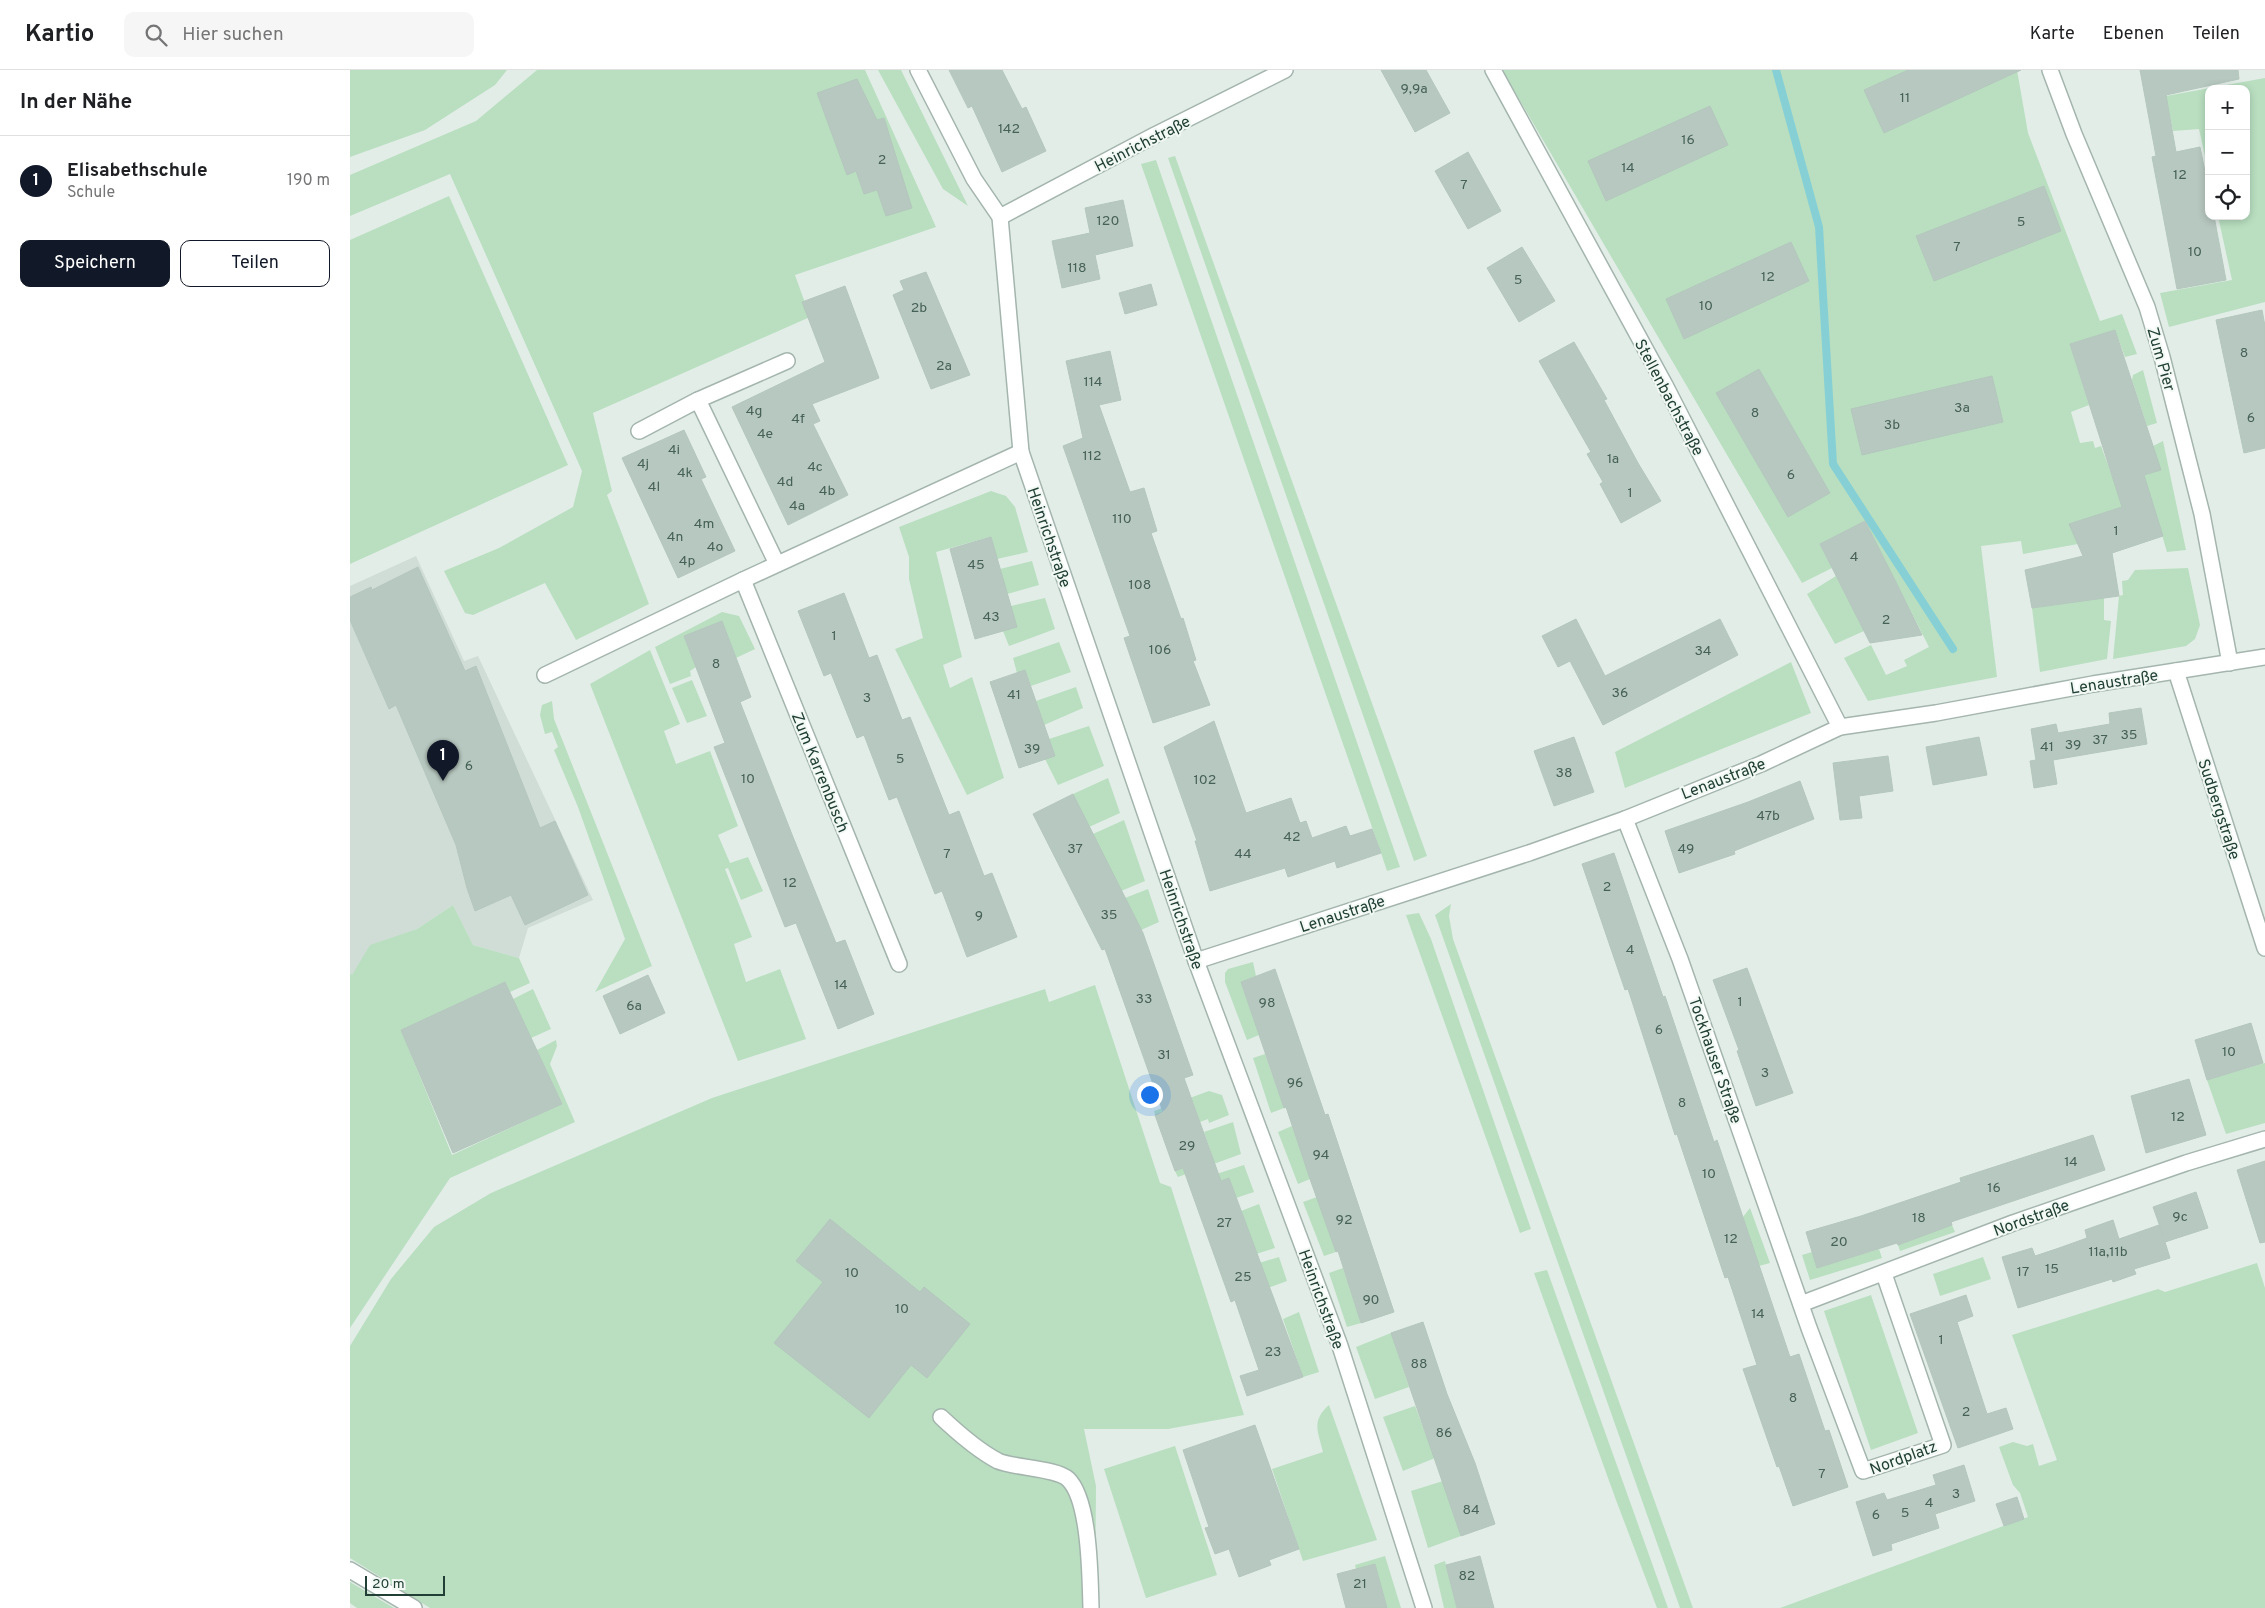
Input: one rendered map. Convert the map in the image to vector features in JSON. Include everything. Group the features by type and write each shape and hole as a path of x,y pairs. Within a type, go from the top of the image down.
{"street":[{"name":"Heinrichstraße","path":"918,70 974,179 1000,217 1021,452 1196,961 1340,1346 1424,1608"},
{"name":"Heinrichstraße","path":"1000,217 1155,135 1285,70"},
{"name":"Stellenbachstraße","path":"1493,70 1665,385 1840,727"},
{"name":"Zum Pier","path":"2050,70 2074,134 2147,307 2164,365 2200,506 2230,663"},
{"path":"639,431 698,400 787,361"},
{"path":"698,400 777,564"},
{"path":"545,675 777,564 1021,452"},
{"name":"Zum Karrenbusch","path":"743,580 899,964"},
{"name":"Lenaustraße","path":"1196,961 1625,819 1761,764 1840,727 1936,713 2265,656"},
{"name":"Sudbergstraße","path":"2176,671 2265,948"},
{"name":"Tockhauser Straße","path":"1625,819 1680,959 1801,1304"},
{"name":"Nordstraße","path":"1801,1304 1884,1274 2013,1223 2186,1163 2265,1139"},
{"name":"Nordplatz","path":"1801,1304 1864,1471 1943,1445 1884,1274"},
{"path":"941,1417 960,1435 999,1461 1058,1473 1068,1478 1081,1499 1089,1562 1091,1608"},
{"path":"350,1570 414,1608"}],"shaded area":[{"path":"416,556 464,661 478,656 593,900 528,928 519,958 473,945 453,905 417,929 396,937 352,975 350,973 350,586"}],"green space":[{"path":"350,70 507,70 495,85 425,130 350,157"},
{"path":"537,70 865,70 936,227 795,275 810,317 593,413 612,491 607,495 649,604 576,640 545,583 473,615 465,613 444,571 499,548 573,507 582,471 450,174 350,216 350,175 476,121"},
{"path":"878,70 901,70 968,206 943,189"},
{"path":"1502,70 2017,70 2028,133 2100,321 2122,314 2137,354 2125,357 2115,330 2070,344 2089,405 2071,412 2080,443 2093,441 2095,448 2101,446 2115,484 2160,470 2153,446 2163,441 2186,550 2167,552 2151,498 2070,524 2078,544 2023,554 2021,541 1981,546 1997,677 1868,701 1844,658 1871,645 1886,675 1907,666 1904,660 1929,647 1865,521 1820,544 1832,568 1802,583"},
{"path":"2265,78 2265,302 2169,327 2160,293 2232,280 2219,220 2250,220 2250,85 2226,85"},
{"path":"2205,89 2205,156 2199,129 2173,131 2166,96"},
{"path":"1175,156 1427,856 1414,861 1168,158"},
{"path":"1156,160 1400,867 1387,871 1141,164"},
{"path":"449,196 568,465 350,564 350,240"},
{"path":"2143,370 2157,423 2147,426 2132,380 2133,375"},
{"path":"991,491 1006,496 1015,507 1028,552 997,559 990,537 936,552 962,657 943,665 950,688 972,677 1004,778 967,795 895,649 923,638 909,579 909,557 899,527"},
{"path":"1032,561 1039,585 1007,594 1000,569"},
{"path":"2188,568 2200,625 2195,639 2186,646 2113,659 2119,596 2123,595 2122,581 2128,580 2135,570"},
{"path":"1836,576 1864,631 1835,644 1807,594"},
{"path":"1045,598 1055,629 1009,646 1003,631 1011,606"},
{"path":"2104,598 2104,620 2111,621 2107,659 2040,672 2032,608"},
{"path":"722,612 739,616 755,649 736,658 722,621 684,636 696,667 690,671 691,676 670,684 655,647"},
{"path":"1059,642 1071,672 1031,686 1025,670 1017,673 1013,658"},
{"path":"650,650 680,724 664,731 676,764 710,751 738,826 718,835 730,863 748,857 763,891 741,900 728,868 725,869 752,937 734,944 746,982 780,969 806,1039 738,1061 590,684"},
{"path":"1791,662 1811,713 1625,788 1615,752"},
{"path":"692,680 707,716 687,723 672,688"},
{"path":"1076,687 1083,708 1044,725 1036,701"},
{"path":"552,701 554,719 652,966 595,992 625,939 578,807 554,750 558,747 552,732 545,734 540,715 542,705"},
{"path":"1089,726 1104,766 1058,785 1045,759 1049,739"},
{"path":"1108,778 1120,813 1089,827 1073,794"},
{"path":"1124,820 1145,881 1121,891 1093,834"},
{"path":"1148,889 1159,922 1141,930 1125,898"},
{"path":"1451,904 1449,916 1453,939 1693,1608 1680,1608 1435,915"},
{"path":"453,905 473,945 519,958 530,983 510,992 505,982 401,1030 452,1155 562,1104 537,1050 556,1040 557,1046 550,1064 575,1122 450,1178 350,1328 350,973 352,975 370,945 417,929"},
{"path":"1419,913 1431,939 1531,1229 1520,1233 1406,915"},
{"path":"1253,962 1256,976 1241,982 1259,1035 1247,1040 1225,982 1225,973 1228,969"},
{"path":"1095,985 1160,1183 1171,1187 1244,1415 1168,1429 1084,1429 1096,1486 1095,1608 430,1608 350,1558 350,1346 391,1279 434,1227 491,1193 712,1098 1045,989 1049,1002"},
{"path":"533,989 551,1029 531,1038 513,999"},
{"path":"1265,1054 1284,1108 1271,1113 1253,1058"},
{"path":"2265,1063 2265,1123 2226,1134 2207,1080"},
{"path":"1209,1091 1222,1095 1229,1115 1209,1123 1208,1119 1200,1122 1193,1102 1155,1115 1154,1111"},
{"path":"1233,1122 1241,1154 1178,1177 1175,1171 1213,1158 1204,1132"},
{"path":"1292,1126 1310,1179 1298,1184 1278,1132"},
{"path":"1244,1165 1254,1192 1236,1198 1229,1178 1192,1191 1189,1183"},
{"path":"1317,1197 1336,1252 1324,1256 1303,1202"},
{"path":"1259,1204 1275,1248 1256,1254 1241,1211"},
{"path":"1750,1208 1770,1263 1759,1266 1743,1217"},
{"path":"1952,1225 1955,1232 1900,1251 1898,1245"},
{"path":"1879,1249 1882,1258 1810,1280 1802,1255 1812,1252 1817,1268"},
{"path":"1279,1257 1287,1281 1268,1288 1259,1263"},
{"path":"1983,1257 1991,1279 1940,1296 1933,1274"},
{"path":"2257,1263 2265,1288 2265,1608 1780,1608 2028,1517 2020,1493 2013,1485 1999,1447 2013,1442 2027,1446 2033,1444 2039,1466 2057,1460 2012,1335 2158,1289 2165,1292"},
{"path":"1343,1268 1361,1323 1347,1327 1329,1273"},
{"path":"1547,1270 1668,1608 1657,1608 1534,1273"},
{"path":"1871,1295 1918,1433 1871,1450 1824,1311"},
{"path":"1299,1312 1319,1372 1303,1377 1283,1319"},
{"path":"1391,1333 1409,1387 1375,1399 1356,1347"},
{"path":"1329,1405 1377,1540 1303,1561 1272,1469 1323,1452 1317,1427 1320,1416"},
{"path":"1415,1406 1435,1458 1403,1471 1383,1417"},
{"path":"1175,1446 1217,1575 1146,1598 1104,1469"},
{"path":"1443,1481 1461,1536 1428,1548 1411,1491"},
{"path":"1385,1556 1401,1608 1387,1608 1375,1564 1356,1569 1355,1565"},
{"path":"1445,1561 1457,1608 1444,1608 1434,1565"},
{"path":"350,1582 394,1608 357,1608 350,1603"}],"building":[{"path":"949,70 1002,70 1022,109 1026,107 1046,151 1002,172 972,106 968,108"},
{"path":"1381,70 1426,70 1450,113 1415,132"},
{"path":"1908,70 2021,70 1884,133 1864,90"},
{"path":"2140,70 2238,70 2239,79 2166,95 2176,152 2200,147 2205,171 2205,220 2215,220 2226,280 2177,289 2152,157 2156,156"},
{"path":"857,79 877,120 884,118 912,208 886,216 877,190 864,194 856,171 847,175 817,93"},
{"path":"1710,106 1728,145 1606,201 1588,161"},
{"path":"1468,152 1501,211 1468,229 1435,171"},
{"path":"2044,186 2061,231 1934,281 1916,236"},
{"path":"1123,200 1133,246 1095,255 1100,279 1062,288 1052,241 1090,233 1085,208"},
{"path":"1791,242 1809,281 1684,339 1666,299"},
{"path":"1522,247 1555,301 1519,322 1487,268"},
{"path":"926,272 970,375 931,389 893,295 904,290 900,281"},
{"path":"1151,284 1157,305 1125,314 1119,293"},
{"path":"845,286 879,378 812,404 820,421 813,424 848,495 788,525 732,407 825,362 802,302"},
{"path":"2262,310 2265,326 2265,448 2244,453 2216,320"},
{"path":"2115,330 2161,470 2144,475 2163,536 2112,553 2119,596 2032,608 2025,570 2083,556 2069,524 2122,507 2070,344"},
{"path":"1574,342 1607,399 1604,400 1638,463 1661,501 1621,523 1600,484 1603,482 1587,454 1591,452 1539,361"},
{"path":"1110,351 1121,400 1099,405 1130,492 1144,488 1157,531 1151,533 1181,619 1183,618 1196,660 1193,661 1210,705 1153,723 1124,638 1130,636 1063,446 1083,438 1066,361"},
{"path":"1759,369 1830,493 1788,517 1716,393"},
{"path":"1992,376 2003,422 1862,455 1851,409"},
{"path":"684,430 706,477 701,479 735,551 678,578 622,458"},
{"path":"1865,521 1922,635 1870,643 1820,544"},
{"path":"991,537 1017,627 975,639 950,549"},
{"path":"418,567 465,671 476,666 540,828 555,821 588,895 525,925 511,895 475,911 456,845 396,705 389,709 350,620 350,597 371,587 372,590"},
{"path":"844,593 869,658 877,655 902,720 910,717 949,815 959,811 984,876 992,873 1017,937 967,957 942,891 935,894 897,797 889,800 864,735 857,738 831,673 824,676 798,611"},
{"path":"1576,619 1605,676 1720,619 1738,655 1603,725 1570,661 1558,667 1542,636"},
{"path":"722,621 751,697 740,702 836,943 845,940 874,1014 838,1029 796,923 785,927 714,747 725,743 684,636"},
{"path":"1025,670 1055,756 1019,768 990,682"},
{"path":"2141,708 2147,744 2053,760 2057,784 2034,788 2030,761 2036,760 2031,729 2056,724 2058,733 2110,724 2109,713"},
{"path":"1214,721 1246,813 1291,798 1300,823 1306,821 1312,838 1346,826 1350,836 1372,829 1381,853 1337,868 1335,861 1288,877 1285,868 1210,891 1195,841 1197,841 1164,747"},
{"path":"1574,737 1594,792 1554,806 1534,751"},
{"path":"1979,737 1987,775 1933,785 1926,747"},
{"path":"1888,756 1893,791 1859,796 1862,818 1840,820 1833,763"},
{"path":"1800,781 1814,819 1734,851 1735,854 1679,873 1665,831 1748,802"},
{"path":"1073,794 1143,933 1193,1075 1184,1078 1221,1181 1229,1178 1303,1377 1247,1396 1240,1376 1259,1370 1235,1300 1231,1302 1183,1168 1175,1171 1155,1115 1163,1112 1105,949 1102,950 1033,814"},
{"path":"1614,853 1714,1142 1717,1140 1790,1357 1799,1354 1825,1431 1829,1430 1848,1487 1793,1506 1779,1466 1777,1467 1743,1369 1757,1365 1728,1277 1725,1278 1677,1134 1675,1135 1628,989 1625,990 1582,864"},
{"path":"1747,968 1793,1093 1756,1106 1737,1051 1739,1050 1713,980"},
{"path":"1275,969 1325,1115 1328,1114 1394,1312 1361,1323 1338,1251 1336,1252 1286,1107 1284,1108 1241,982"},
{"path":"648,975 665,1013 620,1034 603,996"},
{"path":"505,982 562,1104 453,1153 401,1030"},
{"path":"2251,1023 2263,1063 2207,1080 2195,1040"},
{"path":"2189,1079 2206,1135 2146,1153 2131,1096"},
{"path":"2093,1135 2105,1170 1951,1222 1952,1225 1898,1245 1897,1243 1817,1268 1806,1232 1861,1216 1961,1182 1960,1178"},
{"path":"2265,1161 2265,1242 2260,1243 2237,1170"},
{"path":"2196,1192 2208,1228 2165,1242 2170,1258 2134,1269 2136,1274 2113,1282 2112,1279 2018,1308 2002,1257 2032,1248 2035,1256 2059,1248 2087,1238 2085,1230 2113,1220 2119,1239 2159,1225 2163,1235 2153,1207"},
{"path":"830,1219 920,1292 924,1287 970,1324 927,1378 911,1365 869,1418 774,1343 823,1282 796,1261"},
{"path":"1966,1295 1973,1316 1957,1322 1987,1414 2006,1408 2013,1429 1958,1448 1910,1314"},
{"path":"1423,1322 1447,1394 1475,1463 1495,1524 1461,1536 1391,1333"},
{"path":"1255,1425 1299,1549 1269,1560 1271,1565 1239,1577 1229,1549 1215,1554 1205,1528 1209,1527 1183,1450"},
{"path":"1964,1465 1975,1501 1935,1514 1939,1528 1891,1544 1892,1550 1873,1556 1856,1502 1884,1493 1887,1500 1936,1485 1933,1475"},
{"path":"2017,1497 2024,1519 2004,1526 1996,1504"},
{"path":"1480,1556 1494,1608 1457,1608 1446,1565"},
{"path":"1375,1564 1387,1608 1346,1608 1337,1574"}],"waterway":[{"path":"1776,70 1819,227 1833,464 1953,649"}],"place":[{"name":"Elisabethschule","path":"443,781"}]}
